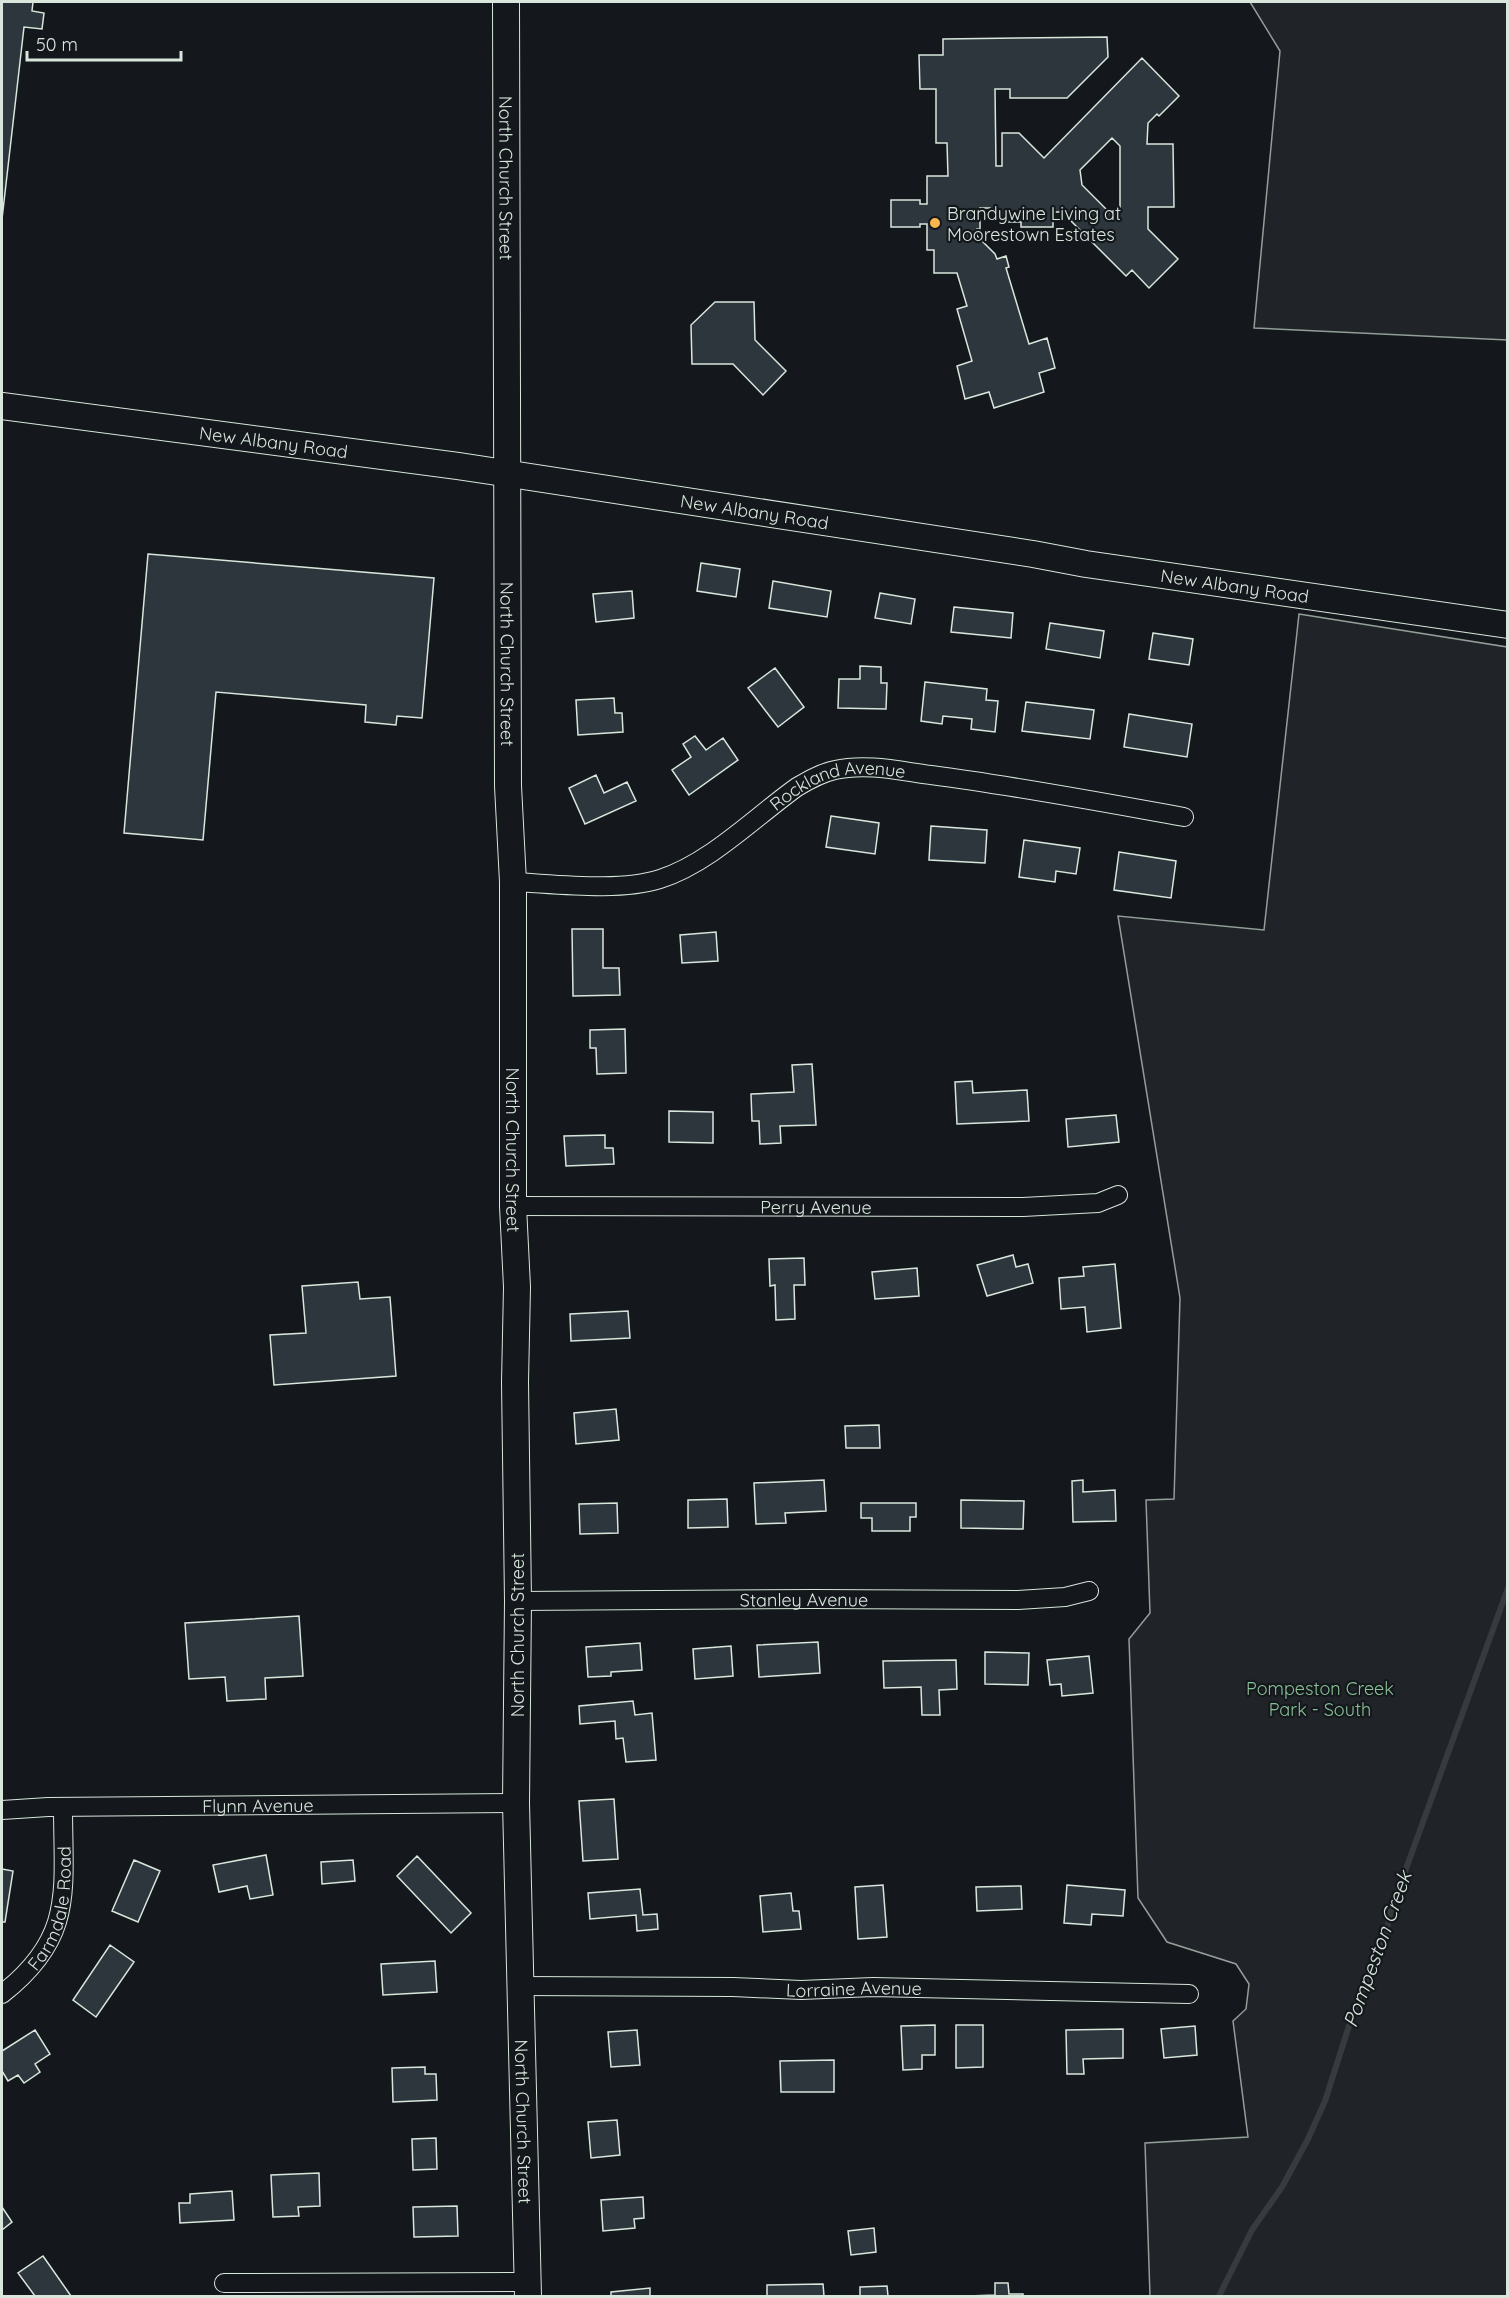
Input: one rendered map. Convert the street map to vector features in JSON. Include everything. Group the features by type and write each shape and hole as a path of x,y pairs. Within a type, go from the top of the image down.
{"main road":[{"name":"North Church Street","path":"506,2 508,786 513,882 513,1206 517,1287 515,1382 518,1601 516,1803 528,2289"},
{"name":"New Albany Road","path":"2,406 507,473 1086,564 1508,625"}],"street":[{"name":"Rockland Avenue","path":"513,882 620,885 660,879 699,860 797,787 815,776 836,770 887,769 1184,817"},
{"name":"Perry Avenue","path":"513,1206 1023,1207 1098,1203 1118,1195"},
{"name":"Stanley Avenue","path":"518,1601 1018,1600 1065,1598 1089,1591"},
{"name":"Flynn Avenue","path":"2,1810 63,1807 516,1803"},
{"name":"Farmdale Road","path":"2,1994 31,1968 49,1942 59,1918 64,1894 63,1807"},
{"name":"Lorraine Avenue","path":"520,1986 734,1987 801,1990 873,1987 1189,1994"},
{"path":"224,2283 528,2289"}],"green space":[{"path":"1250,2 1507,2 1507,340 1254,328 1280,51"},
{"name":"Pompeston Creek Park - South","path":"1299,614 1507,647 1507,2296 1150,2296 1145,2143 1248,2137 1233,2021 1246,2009 1249,1984 1236,1964 1167,1942 1138,1898 1129,1639 1150,1613 1146,1500 1174,1499 1180,1298 1118,916 1264,930"}],"building":[{"path":"2,2 33,2 32,11 44,13 42,29 24,27 2,219"},
{"name":"Brandywine Living at Moorestown Estates","path":"1107,37 1108,57 1067,98 1010,98 1010,89 995,89 996,166 1002,166 1002,133 1019,133 1044,158 1142,58 1179,96 1159,116 1157,114 1148,123 1147,144 1173,144 1174,207 1148,207 1148,229 1178,259 1149,288 1132,270 1126,276 1062,212 1053,212 1053,227 1021,227 1021,222 1005,222 990,208 980,208 980,229 977,229 977,236 997,259 1006,256 1009,267 1006,268 1029,344 1047,338 1055,368 1039,373 1044,392 994,408 989,392 965,399 957,366 972,361 957,309 967,306 957,273 934,273 934,250 927,250 927,224 920,224 920,227 891,227 891,200 920,200 920,204 927,204 927,176 948,176 947,143 936,143 936,89 920,89 919,55 943,55 943,39","holes":["1112,138 1120,146 1120,207 1112,215 1082,185 1080,170"]},
{"path":"715,302 754,302 755,340 786,371 763,395 733,364 692,364 691,325"},
{"path":"148,554 434,578 422,718 397,716 396,725 365,722 366,705 216,692 203,840 124,833"},
{"path":"701,563 740,569 736,597 697,591"},
{"path":"773,581 831,591 827,617 769,608"},
{"path":"632,591 634,618 596,622 593,594"},
{"path":"880,593 915,599 911,624 875,618"},
{"path":"954,607 1013,613 1011,638 951,632"},
{"path":"1050,623 1104,631 1100,658 1046,649"},
{"path":"1153,633 1193,639 1189,665 1149,659"},
{"path":"860,666 881,667 881,683 887,683 886,709 838,708 839,679 860,679"},
{"path":"775,668 804,707 778,727 748,688"},
{"path":"925,682 987,689 986,700 998,701 995,732 971,729 972,719 943,716 942,724 921,721"},
{"path":"614,698 615,713 622,713 623,732 578,735 576,700"},
{"path":"1026,702 1094,710 1090,739 1022,731"},
{"path":"1129,714 1192,724 1187,757 1124,747"},
{"path":"695,736 706,750 723,738 738,760 689,795 672,770 691,757 683,744"},
{"path":"596,775 604,793 627,782 636,801 585,824 569,788"},
{"path":"831,816 879,823 875,854 826,847"},
{"path":"931,826 987,830 985,863 929,860"},
{"path":"1024,840 1080,848 1076,874 1056,871 1055,882 1019,877"},
{"path":"1119,852 1176,861 1171,898 1114,890"},
{"path":"572,929 603,929 603,968 619,968 620,995 573,996"},
{"path":"716,932 718,961 682,963 680,935"},
{"path":"625,1029 626,1073 597,1074 596,1048 590,1048 590,1030"},
{"path":"812,1064 816,1125 780,1126 781,1143 760,1144 759,1121 752,1121 751,1094 794,1092 792,1065"},
{"path":"972,1081 973,1093 1027,1090 1029,1121 957,1124 955,1082"},
{"path":"669,1111 713,1112 713,1143 669,1142"},
{"path":"1116,1115 1119,1142 1068,1147 1066,1119"},
{"path":"605,1135 605,1148 613,1148 614,1164 566,1166 564,1136"},
{"path":"1013,1255 1016,1267 1028,1264 1033,1283 987,1296 977,1265"},
{"path":"804,1258 805,1285 794,1285 795,1319 776,1320 775,1285 770,1286 769,1259"},
{"path":"1115,1264 1121,1328 1087,1332 1085,1307 1061,1309 1059,1278 1084,1276 1083,1267"},
{"path":"917,1268 919,1296 875,1299 872,1272"},
{"path":"358,1282 360,1299 390,1297 396,1376 274,1385 270,1335 306,1333 302,1286"},
{"path":"628,1311 630,1338 571,1341 570,1314"},
{"path":"616,1409 619,1440 576,1444 574,1413"},
{"path":"879,1425 880,1448 846,1448 845,1426"},
{"path":"824,1480 826,1511 785,1513 786,1523 756,1524 754,1483"},
{"path":"1083,1480 1083,1492 1115,1490 1116,1521 1073,1522 1072,1481"},
{"path":"727,1499 728,1527 688,1528 688,1500"},
{"path":"961,1500 1024,1501 1023,1529 961,1528"},
{"path":"617,1503 618,1533 580,1534 579,1504"},
{"path":"861,1503 916,1503 916,1517 910,1517 910,1531 872,1531 872,1518 861,1518"},
{"path":"299,1616 303,1676 265,1678 266,1699 227,1701 225,1677 189,1679 185,1623"},
{"path":"818,1642 820,1673 759,1677 757,1645"},
{"path":"640,1643 642,1670 611,1672 611,1676 588,1677 586,1647"},
{"path":"731,1646 733,1676 695,1679 693,1649"},
{"path":"985,1652 1029,1653 1028,1685 985,1684"},
{"path":"1089,1656 1093,1693 1062,1696 1061,1684 1050,1685 1047,1660"},
{"path":"956,1660 957,1689 939,1690 940,1715 922,1715 921,1687 884,1688 883,1661"},
{"path":"633,1701 635,1715 652,1713 656,1760 626,1762 623,1738 616,1739 615,1721 580,1724 579,1706"},
{"path":"614,1799 618,1859 583,1861 579,1801"},
{"path":"266,1855 273,1895 250,1899 247,1886 219,1892 213,1865"},
{"path":"417,1856 471,1913 451,1933 397,1876"},
{"path":"134,1860 160,1871 138,1922 112,1911"},
{"path":"353,1860 355,1881 322,1884 321,1862"},
{"path":"2,1869 13,1871 5,1922 2,1922"},
{"path":"883,1885 887,1937 858,1939 855,1887"},
{"path":"1067,1885 1125,1890 1123,1916 1092,1914 1091,1925 1064,1923"},
{"path":"1021,1886 1022,1909 977,1911 976,1887"},
{"path":"640,1889 643,1915 657,1914 658,1929 637,1931 636,1915 590,1919 588,1893"},
{"path":"791,1893 793,1911 799,1911 801,1929 763,1932 760,1896"},
{"path":"110,1945 134,1962 96,2017 73,2000"},
{"path":"435,1961 437,1992 383,1995 381,1964"},
{"path":"935,2025 935,2055 922,2055 922,2069 903,2070 901,2026"},
{"path":"956,2025 983,2025 983,2067 956,2068"},
{"path":"1195,2026 1197,2055 1164,2058 1161,2029"},
{"path":"1123,2029 1123,2058 1083,2059 1084,2074 1067,2074 1066,2030"},
{"path":"35,2030 50,2054 35,2064 40,2072 24,2083 18,2075 8,2081 2,2071 2,2051"},
{"path":"637,2030 640,2065 611,2067 608,2032"},
{"path":"834,2060 834,2092 781,2092 780,2061"},
{"path":"425,2067 425,2074 436,2074 437,2100 393,2102 392,2068"},
{"path":"617,2120 620,2155 591,2158 588,2122"},
{"path":"436,2138 437,2169 413,2170 412,2139"},
{"path":"319,2173 320,2206 298,2207 299,2216 273,2217 271,2175"},
{"path":"232,2191 234,2220 180,2223 179,2203 190,2203 190,2194"},
{"path":"643,2197 644,2218 634,2219 635,2228 603,2231 601,2200"},
{"path":"457,2206 458,2236 414,2237 413,2207"},
{"path":"2,2207 12,2222 2,2230"},
{"path":"874,2228 876,2252 851,2255 848,2231"},
{"path":"43,2256 71,2296 35,2296 18,2273"},
{"path":"995,2283 1008,2283 1009,2294 1023,2294 1023,2296 968,2296 995,2295"},
{"path":"823,2284 824,2296 767,2296 767,2285"},
{"path":"887,2286 888,2296 860,2296 860,2287"},
{"path":"650,2288 650,2296 611,2296 611,2292"}],"waterway":[{"name":"Pompeston Creek","path":"1219,2296 1252,2230 1282,2187 1325,2101 1356,2004 1383,1946 1391,1910 1508,1588"}],"place":[{"name":"Brandywine Living at Moorestown Estates","path":"935,223"}]}
